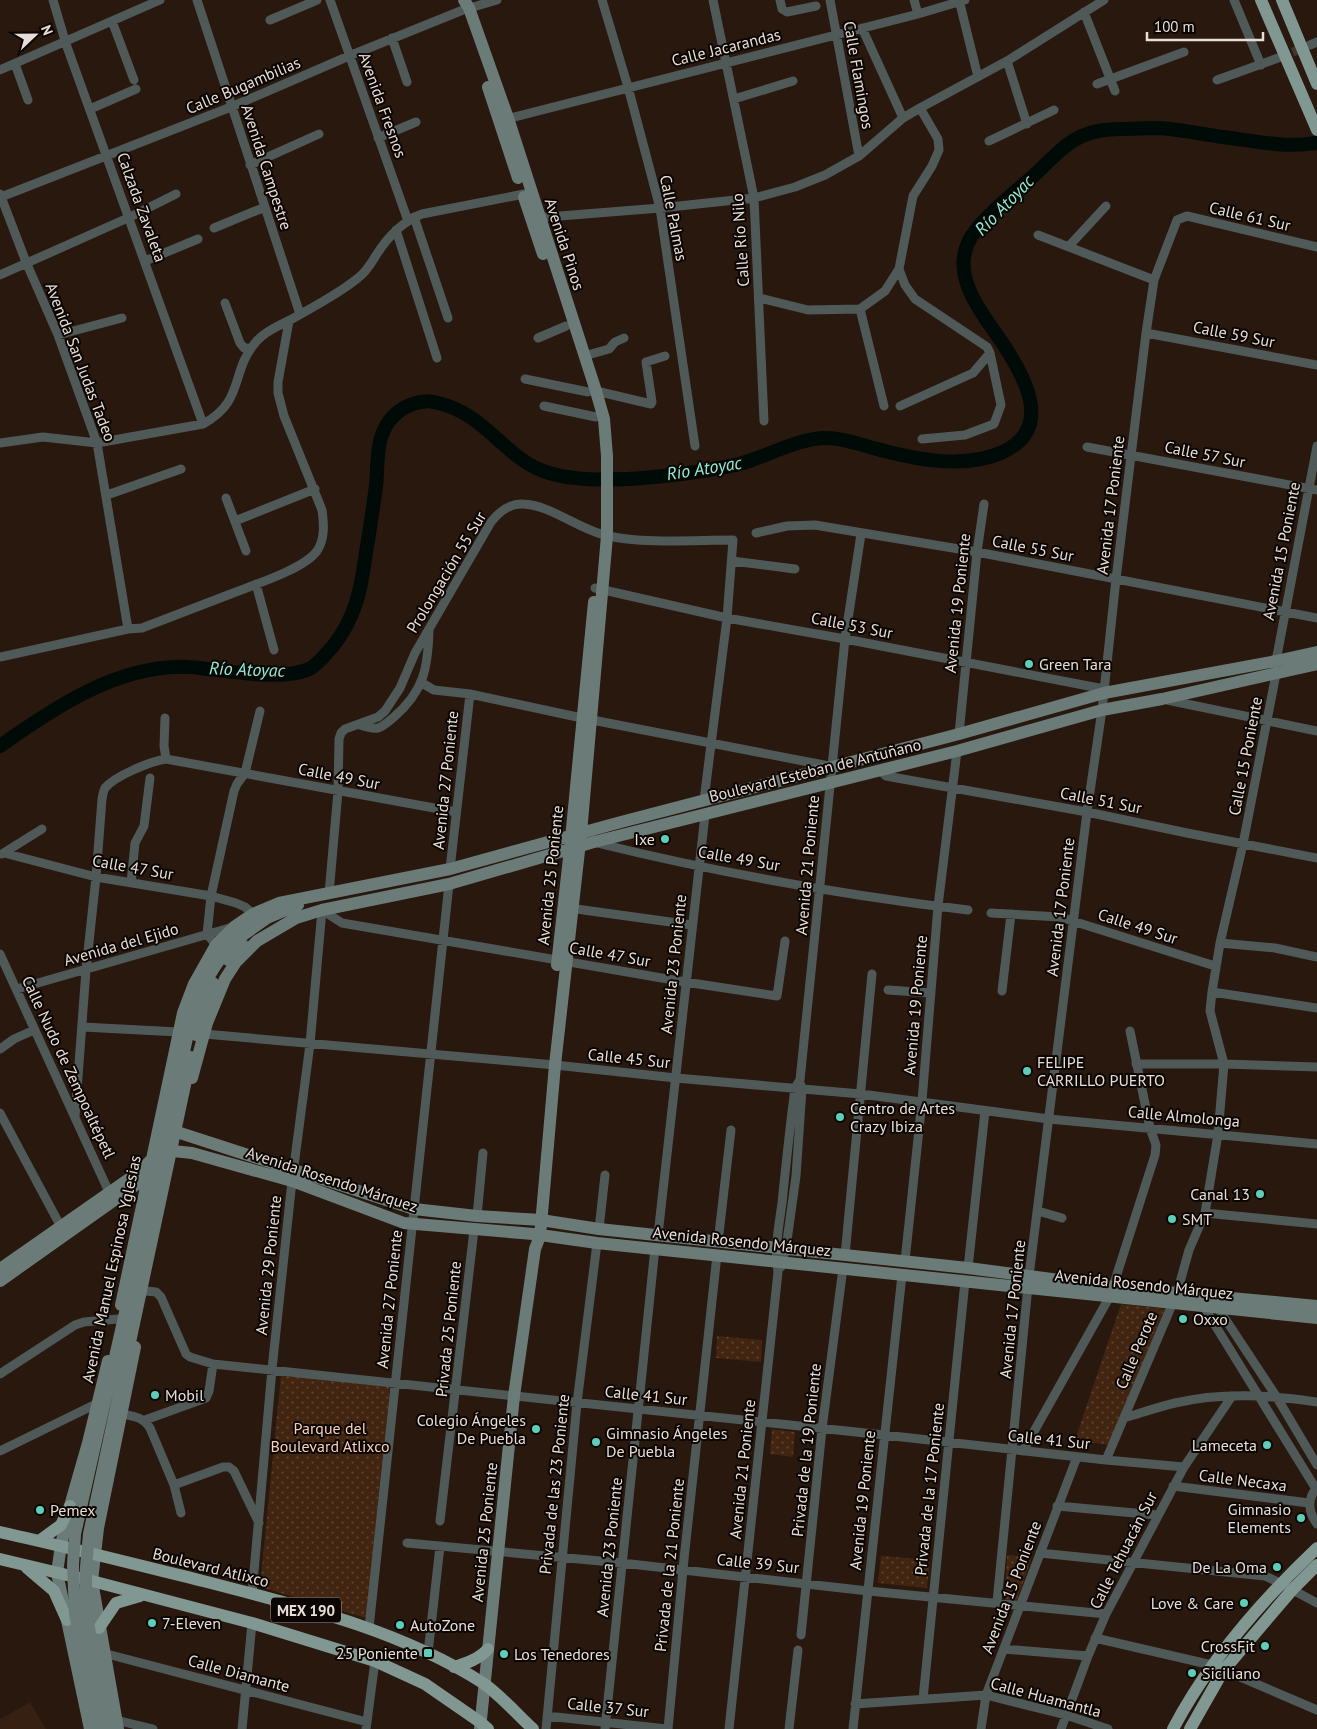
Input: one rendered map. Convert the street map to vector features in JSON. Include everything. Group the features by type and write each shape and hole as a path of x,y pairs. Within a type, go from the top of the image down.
{"main road":[{"path":"1261,0 1316,129"},
{"path":"1282,0 1317,84"},
{"name":"Avenida Pinos","path":"464,4 584,356 604,456"},
{"name":"Avenida Pinos","path":"536,217 566,326 604,419 603,504"},
{"name":"Avenida 25 Poniente","path":"483,1727 484,1684 514,1396 537,1235 551,1064 575,848 599,589 603,504"},
{"name":"Boulevard Esteban de Antuñano","path":"322,910 449,884 594,842 957,751 1102,710 1162,699 1276,668 1317,652"},
{"name":"Boulevard Esteban de Antuñano","path":"329,894 450,869 704,800 959,734 1104,691 1317,664"},
{"path":"114,1726 86,1613 86,1568 89,1534 197,1031 209,990 240,943 266,918 329,894"},
{"name":"Avenida Manuel Espinosa Yglesias","path":"90,1729 57,1572 70,1506 88,1444 118,1319 183,1013 194,984 216,944 234,926 253,914 279,903 307,896 329,894"},
{"path":"99,1729 75,1614 73,1565 75,1534 192,1016 203,985 223,953 273,924 322,910"},
{"path":"114,1726 92,1581 98,1528 173,1151 204,1034 225,979 236,962 257,941 296,918"},
{"path":"0,1282 123,1195 149,1169 178,1132"},
{"name":"Avenida Rosendo Márquez","path":"178,1132 293,1175 404,1223 655,1248 782,1248 968,1268 1029,1282 1111,1292 1207,1301 1317,1306"},
{"path":"0,1269 109,1192 149,1169 173,1151"},
{"name":"Avenida Rosendo Márquez","path":"173,1151 192,1153 293,1175 414,1209 537,1220 658,1235 717,1248 779,1265 843,1268 965,1281 1029,1282"},
{"path":"168,1177 172,1164 184,1155 192,1153"},
{"path":"149,1169 168,1177"},
{"path":"123,1195 132,1197 139,1213"},
{"name":"Avenida Rosendo Márquez","path":"1207,1301 1317,1318"},
{"path":"88,1444 114,1449"},
{"path":"39,1541 61,1525 70,1506"},
{"name":"Boulevard Atlixco","path":"0,1532 61,1545 252,1594 369,1628 428,1653 484,1684 533,1729"},
{"path":"1190,1729 1218,1668 1246,1622 1280,1583 1317,1548"},
{"name":"MEX 190","path":"0,1559 252,1623 375,1661 425,1684 483,1727"},
{"path":"23,1564 54,1592 68,1620"},
{"path":"1173,1729 1189,1700 1317,1565"},
{"path":"99,1628 116,1603 143,1595"},
{"path":"454,1667 472,1661 488,1649"},
{"path":"73,1650 103,1653"}],"street":[{"name":"Calzada Zavaleta","path":"53,0 65,42 108,156 203,424"},
{"path":"0,70 160,0"},
{"name":"Avenida Campestre","path":"197,0 300,314"},
{"path":"270,20 317,0"},
{"name":"Avenida Fresnos","path":"330,0 378,138 448,318"},
{"name":"Calle Bugambilias","path":"1,195 231,108 392,38 464,4 497,0"},
{"name":"Calle Palmas","path":"602,0 628,87 660,208 695,446"},
{"name":"Calle Río Nilo","path":"713,0 754,198 764,421"},
{"path":"780,0 782,9 787,12 816,6"},
{"name":"Calle Flamingos","path":"830,0 859,156"},
{"path":"914,0 918,14"},
{"path":"536,217 660,208 754,198 795,187 825,175 859,156 903,118 1007,60 1104,0"},
{"path":"1234,0 1261,65"},
{"path":"961,1 978,77"},
{"name":"Calle Jacarandas","path":"504,119 918,14 961,1"},
{"path":"1084,12 1115,91"},
{"path":"112,21 134,80"},
{"path":"862,28 903,118"},
{"path":"392,38 407,82"},
{"path":"1097,84 1184,52"},
{"path":"1217,80 1278,58"},
{"path":"1007,60 1027,124"},
{"path":"15,64 28,100"},
{"path":"734,99 793,81"},
{"path":"90,110 136,89"},
{"path":"759,298 808,310 860,309 886,291 898,269 913,196 932,166 939,150 938,139 920,108"},
{"path":"989,141 1054,110"},
{"path":"378,138 416,122"},
{"path":"250,165 319,134"},
{"path":"0,443 43,437 97,443 203,424 214,418 234,394 241,367 251,348 261,337 333,296 360,277 396,230 411,219 422,214 527,193"},
{"path":"0,275 130,217 176,194"},
{"name":"Avenida San Judas Tadeo","path":"1,195 26,262 58,335 97,443 131,629"},
{"path":"1068,246 1106,206"},
{"path":"214,228 264,207"},
{"name":"Calle 61 Sur","path":"1177,220 1187,216 1317,247"},
{"name":"Avenida 17 Poniente","path":"997,1602 1029,1282 1087,812 1102,710 1146,333 1154,280 1177,220"},
{"path":"396,230 437,358"},
{"path":"1038,235 1154,280"},
{"path":"145,261 198,239"},
{"path":"898,269 905,285 915,299 987,347 1001,404 994,424 964,435 922,439"},
{"path":"225,303 240,343 244,348 251,348"},
{"path":"860,309 884,406"},
{"path":"58,335 122,318"},
{"path":"0,657 131,629 256,584 298,566 309,559 317,550 323,538 322,510 284,416 278,392 288,320"},
{"path":"538,338 566,326"},
{"name":"Calle 59 Sur","path":"1146,333 1317,365"},
{"path":"584,356 609,349 615,342 624,338"},
{"path":"900,406 973,373 990,353"},
{"path":"524,379 651,404 650,382 646,362 665,356"},
{"path":"544,406 596,417"},
{"name":"Avenida 15 Poniente","path":"1276,668 1285,612 1313,489 1317,446"},
{"name":"Calle 57 Sur","path":"1087,447 1313,489"},
{"path":"107,495 181,469"},
{"path":"235,521 315,489"},
{"path":"226,498 246,551"},
{"name":"Prolongación 55 Sur","path":"338,791 339,739 341,733 345,729 378,717 385,711 400,688 414,653 491,522 509,506 521,503 536,506 603,535 633,540 733,540 732,561"},
{"name":"Avenida 19 Poniente","path":"959,734 977,552 984,504"},
{"path":"756,533 787,526 815,525 861,534"},
{"name":"Calle 55 Sur","path":"861,534 977,552 1317,618"},
{"name":"Avenida 21 Poniente","path":"729,1729 779,1265 796,1176 799,1085 831,767 861,534"},
{"path":"704,800 727,618 732,561 795,569"},
{"path":"256,584 274,650"},
{"name":"Calle 53 Sur","path":"599,589 727,618 966,662 1104,691"},
{"path":"360,725 373,729 382,727 408,705 422,683 428,655 429,627"},
{"name":"Calle 15 Poniente","path":"1243,844 1276,668"},
{"path":"422,683 434,690 470,694 831,767"},
{"name":"Avenida 27 Poniente","path":"450,869 470,694"},
{"path":"1162,699 1317,730"},
{"path":"216,944 207,934 211,896 234,791 245,773 260,711"},
{"path":"75,1117 86,970 104,789 112,782 146,764 166,759 164,746 165,718"},
{"name":"Avenida 19 Poniente","path":"905,1262 922,1101 938,906 957,751"},
{"name":"Calle 49 Sur","path":"166,759 456,812"},
{"name":"Calle 51 Sur","path":"880,770 886,776 1087,812 1317,858"},
{"path":"131,883 135,843 144,826 150,778"},
{"path":"329,894 338,791"},
{"name":"Avenida 23 Poniente","path":"658,1235 705,815"},
{"path":"2,854 42,829"},
{"name":"Calle 49 Sur","path":"594,842 699,866 820,888 968,910"},
{"path":"1215,966 1243,844"},
{"name":"Calle 47 Sur","path":"2,854 96,877 211,896 236,903 245,907 253,914"},
{"name":"Avenida 27 Poniente","path":"369,1628 449,884"},
{"path":"568,908 692,925"},
{"name":"Calle 47 Sur","path":"322,910 342,923 777,996 785,941"},
{"name":"Avenida 29 Poniente","path":"252,1594 272,1370 293,1175 310,1044 322,910"},
{"name":"Calle 49 Sur","path":"991,913 1060,917 1215,966"},
{"path":"1002,991 1011,914"},
{"name":"Avenida del Ejido","path":"17,989 234,926"},
{"path":"1220,943 1275,948 1317,957"},
{"name":"Calle Nudo de Zempoaltépetl","path":"0,954 109,1192"},
{"name":"Calle Perote","path":"1106,1460 1174,1298 1189,1250 1205,1212 1218,1134 1224,1064 1210,1011 1215,966"},
{"path":"846,1254 872,974"},
{"path":"888,990 931,992"},
{"path":"1212,992 1317,1008"},
{"path":"83,1026 178,1032"},
{"path":"0,1049 14,1039 34,1030"},
{"path":"1023,1451 1111,1292 1155,1155 1156,1145 1150,1128 1130,1031"},
{"name":"Calle 45 Sur","path":"204,1034 551,1064 676,1078 799,1085 1049,1119"},
{"path":"1136,1064 1317,1067"},
{"path":"968,1268 985,1111"},
{"path":"0,1113 61,1227"},
{"name":"Calle Almolonga","path":"1049,1119 1317,1144"},
{"name":"Privada de la 21 Poniente","path":"668,1729 730,1130"},
{"path":"477,1216 483,1153"},
{"path":"599,1229 605,1175"},
{"path":"1038,1211 1062,1218"},
{"path":"1205,1212 1317,1224"},
{"name":"Privada 25 Poniente","path":"440,1521 474,1230"},
{"name":"Privada de las 23 Poniente","path":"546,1729 577,1403 597,1243"},
{"name":"Avenida 23 Poniente","path":"605,1725 655,1248"},
{"name":"Privada de la 19 Poniente","path":"801,1635 822,1429 843,1268"},
{"name":"Avenida 19 Poniente","path":"852,1729 902,1274"},
{"name":"Privada de la 17 Poniente","path":"923,1699 965,1281"},
{"name":"Calle 41 Sur","path":"146,1291 156,1292 161,1297 186,1354 213,1364 1184,1467"},
{"path":"1207,1301 1258,1396 1316,1488 1309,1503 1317,1524"},
{"path":"1207,1301 1276,1396 1317,1465"},
{"path":"0,1374 75,1326 84,1322 118,1319"},
{"path":"145,1420 206,1398 209,1392 213,1364"},
{"path":"1124,1418 1175,1403 1232,1396 1276,1396 1317,1402"},
{"name":"Calle Tehuacán Sur","path":"1061,1729 1106,1614 1173,1486 1232,1396"},
{"path":"0,1451 98,1403"},
{"path":"121,1414 145,1420 150,1428 174,1484 181,1513"},
{"name":"Avenida 15 Poniente","path":"981,1729 986,1695 1076,1457"},
{"path":"174,1484 229,1467 234,1471 259,1523"},
{"name":"Calle Necaxa","path":"1173,1486 1309,1503"},
{"path":"1057,1506 1157,1515"},
{"name":"Calle 39 Sur","path":"407,1543 561,1559 622,1563 868,1591 1106,1614"},
{"path":"428,1653 440,1546"},
{"path":"1040,1553 1259,1575 1270,1578 1317,1603"},
{"path":"242,1729 252,1623"},
{"path":"1095,1638 1196,1660 1317,1710"},
{"path":"1004,1649 1088,1656"},
{"path":"789,1729 798,1650"},
{"name":"Calle Diamante","path":"103,1653 246,1689 367,1725"},
{"path":"367,1725 375,1661"},
{"name":"Calle Huamantla","path":"855,1704 986,1695 1066,1715 1108,1729"},
{"name":"Calle 37 Sur","path":"547,1716 605,1725 668,1729"},
{"path":"114,1726 153,1729"}],"shaded area":[{"path":"30,1702 46,1729 0,1729 0,1719"}],"green space":[{"path":"1121,1304 1165,1309 1109,1445 1075,1440"},
{"path":"717,1336 762,1340 761,1362 716,1358"},
{"name":"Parque del Boulevard Atlixco","path":"281,1375 390,1387 366,1618 260,1587"},
{"path":"772,1429 795,1432 793,1457 770,1454"},
{"path":"1007,1555 1032,1557 1016,1603 1005,1601"},
{"path":"881,1556 930,1560 927,1588 878,1583"}],"waterway":[{"name":"Río Atoyac","path":"0,746 66,703 113,680 138,673 163,668 189,667 269,675 299,672 314,666 340,637 357,601 376,486 378,450 381,437 394,416 403,408 414,403 438,403 455,409 470,417 507,448 534,467 566,477 586,479 628,479 709,470 737,465 806,441 827,438 844,440 905,456 938,461 972,461 1003,452 1018,442 1027,431 1031,418 1031,404 1027,389 1013,360 977,306 965,276 964,261 967,245 976,230 1003,202 1062,149 1082,136 1096,131 1157,128 1270,143 1293,145 1317,143"}],"tunnel":[{"path":"1280,57 1308,46"}],"place":[{"name":"Green Tara","path":"1029,664"},
{"name":"Ixe","path":"665,839"},
{"name":"FELIPE CARRILLO PUERTO","path":"1027,1071"},
{"name":"Centro de Artes Crazy Ibiza","path":"840,1117"},
{"name":"Canal 13","path":"1260,1194"},
{"name":"SMT","path":"1172,1219"},
{"name":"Oxxo","path":"1183,1319"},
{"name":"Mobil","path":"155,1395"},
{"name":"Colegio Ángeles De Puebla","path":"536,1429"},
{"name":"Gimnasio Ángeles De Puebla","path":"596,1442"},
{"name":"Lameceta","path":"1267,1445"},
{"name":"Pemex","path":"40,1510"},
{"name":"Gimnasio Elements","path":"1301,1518"},
{"name":"De La Oma","path":"1277,1567"},
{"name":"Love & Care","path":"1244,1603"},
{"name":"7-Eleven","path":"152,1623"},
{"name":"AutoZone","path":"400,1625"},
{"name":"CrossFit","path":"1265,1646"},
{"name":"25 Poniente","path":"428,1653"},
{"name":"Los Tenedores","path":"504,1654"},
{"name":"Siciliano","path":"1192,1673"}]}
